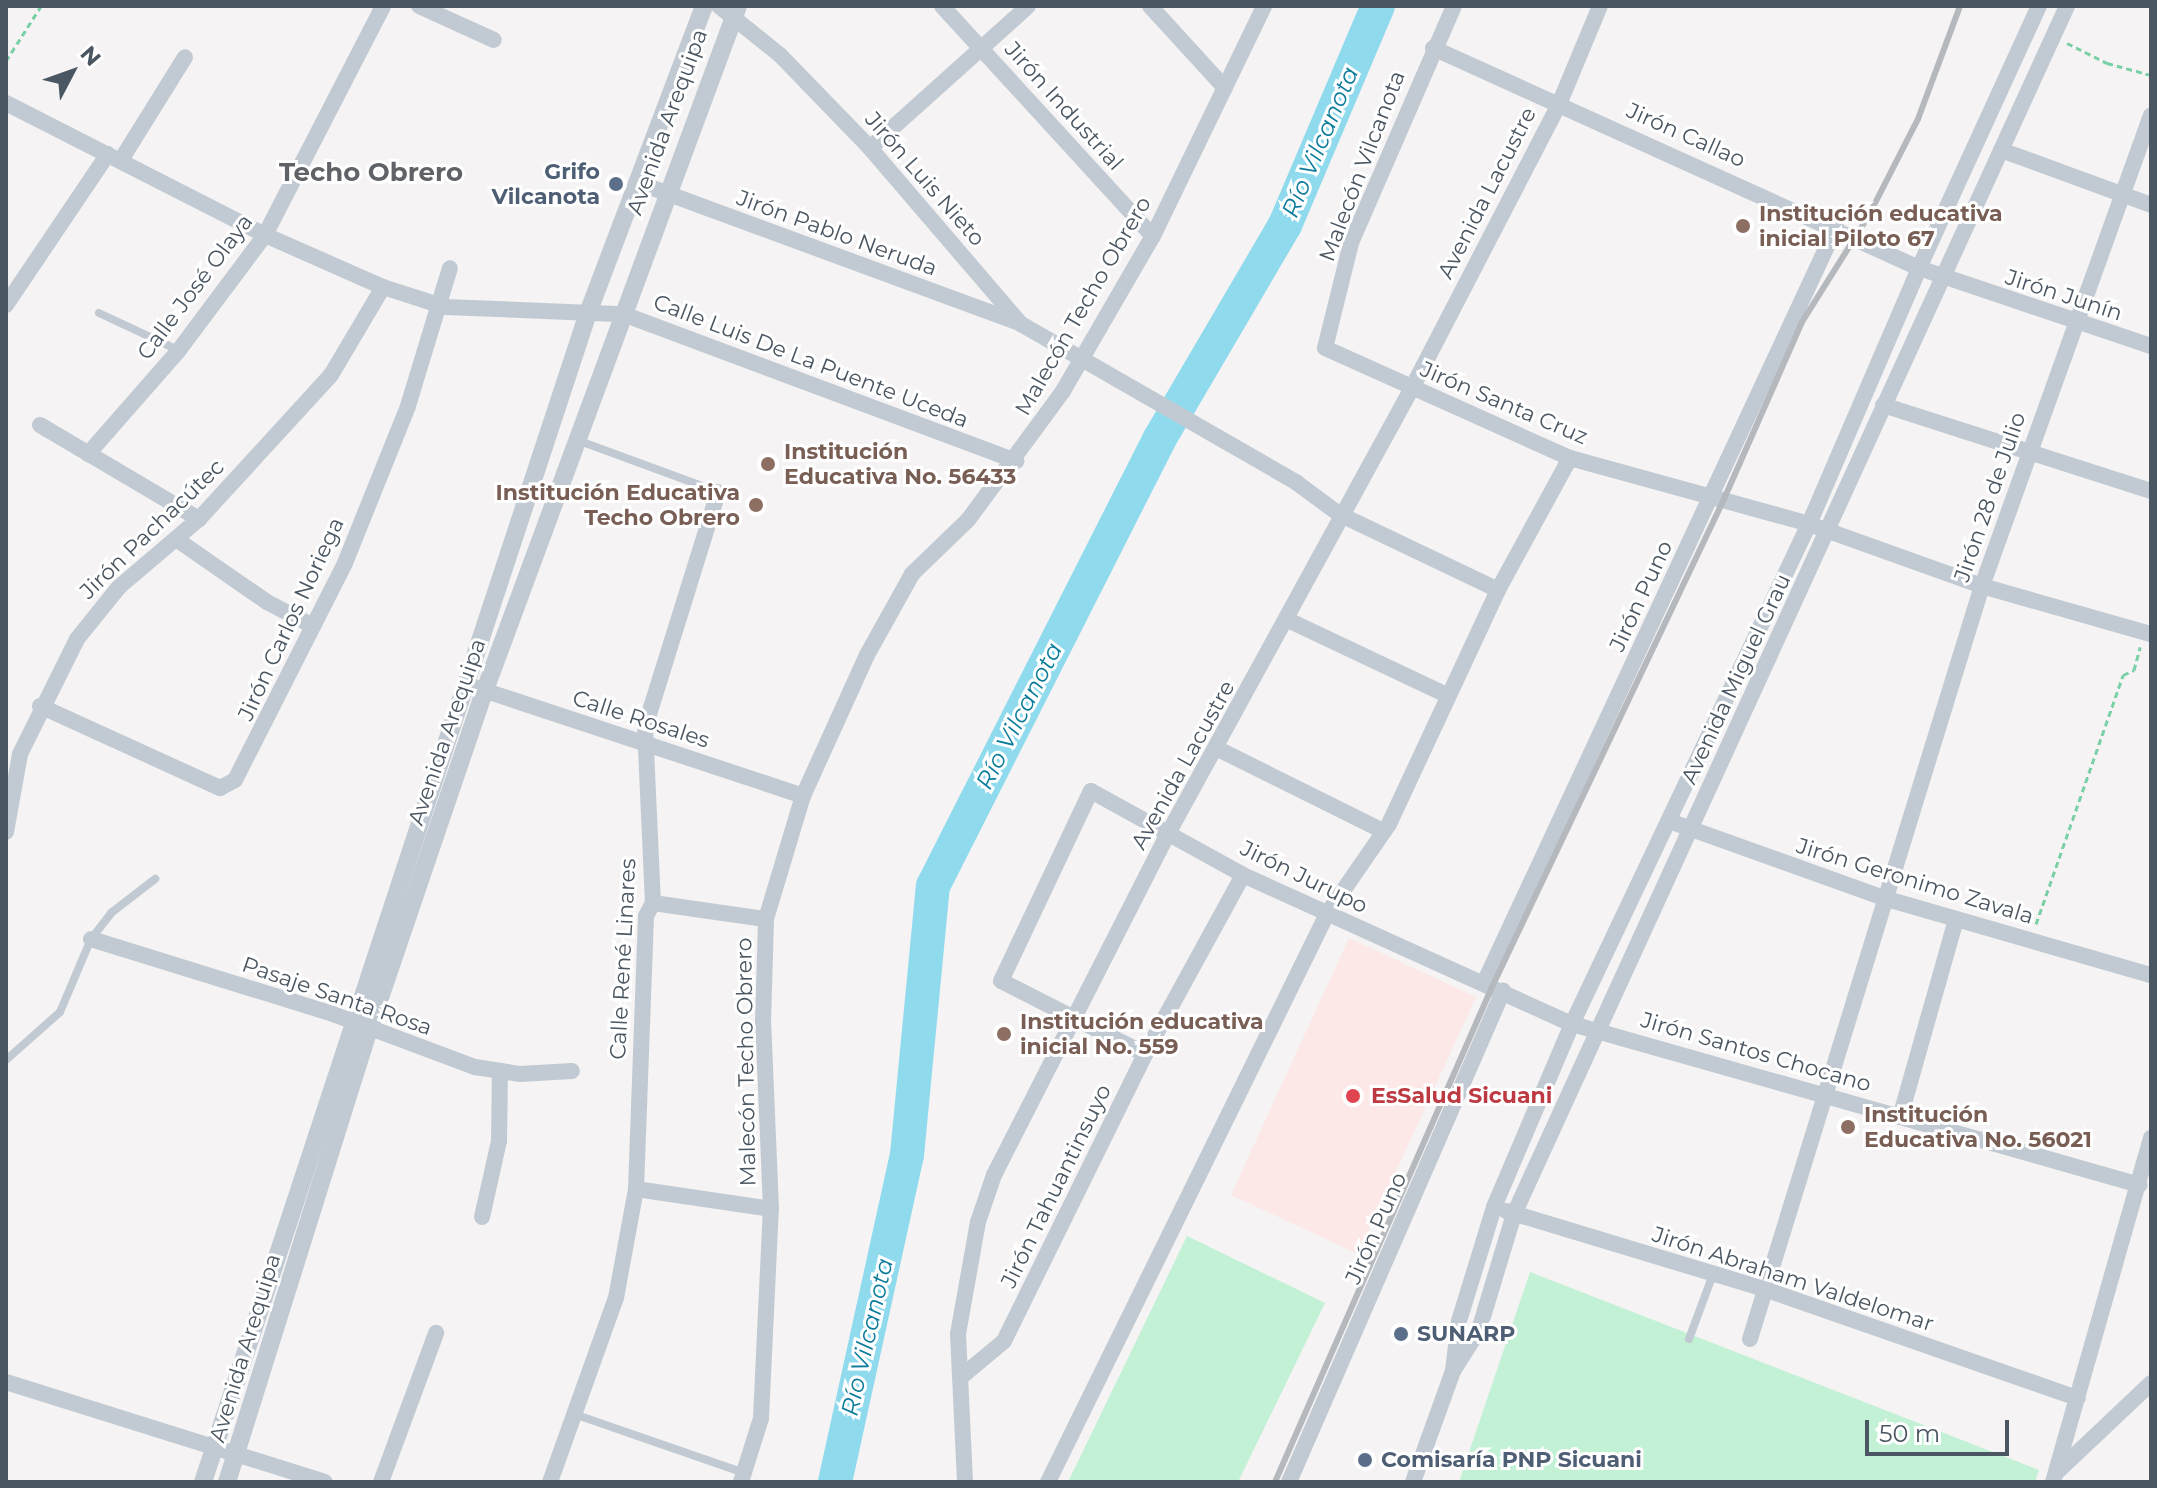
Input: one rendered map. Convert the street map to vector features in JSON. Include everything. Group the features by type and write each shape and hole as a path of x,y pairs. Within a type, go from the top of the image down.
{"street":[{"name":"Calle José Olaya","path":"88,454 179,350 265,235 383,6"},
{"path":"419,6 494,40"},
{"name":"Avenida Arequipa","path":"227,1482 465,684 588,313 704,6"},
{"name":"Jirón Industrial","path":"942,6 1153,236"},
{"path":"870,148 1028,6"},
{"path":"1150,6 1225,88"},
{"name":"Malecón Techo Obrero","path":"743,1477 761,1418 771,1209 763,1022 766,919 803,796 867,655 912,574 968,520 1016,461 1153,236 1264,6"},
{"name":"Malecón Vilcanota","path":"1325,348 1351,243 1433,48 1454,6"},
{"name":"Avenida Lacustre","path":"965,1482 958,1334 978,1222 994,1175 1077,1020 1170,830 1288,620 1339,514 1412,388 1560,102 1600,6"},
{"name":"Avenida Miguel Grau","path":"1453,1371 1459,1321 1494,1207 1572,1024 1809,524 1919,268 2039,6"},
{"name":"Avenida Miguel Grau","path":"1413,1482 1453,1371 1479,1330 1514,1214 2067,6"},
{"name":"Avenida Arequipa","path":"203,1482 361,1027 623,314 729,9"},
{"name":"Jirón Luis Nieto","path":"729,9 780,55 870,148 1021,324 1297,483 1339,514 1498,590"},
{"name":"Jirón Callao","path":"1433,48 1560,102 1919,268"},
{"path":"6,305 185,57"},
{"path":"6,103 265,235 383,287 436,304 588,313"},
{"name":"Jirón 28 de Julio","path":"1750,1339 1982,586 2151,115"},
{"path":"2001,150 2151,205"},
{"name":"Jirón Pablo Neruda","path":"639,183 1021,324"},
{"name":"Jirón Puno","path":"1484,983 1836,227"},
{"name":"Jirón Carlos Noriega","path":"40,706 225,787 247,765 345,563 408,406 436,304 450,268"},
{"name":"Jirón Junín","path":"1919,268 2151,346"},
{"name":"Jirón Pachacútec","path":"6,832 20,754 40,706 96,615 119,587 199,519 331,375 383,287"},
{"name":"Calle Luis De La Puente Uceda","path":"588,313 623,314 1016,461"},
{"name":"Jirón Santa Cruz","path":"1325,348 1570,458 1809,524 1982,586 2147,633"},
{"path":"1883,405 2151,491"},
{"path":"40,425 199,519"},
{"path":"1048,1482 1327,914 1383,831 1498,590 1570,458"},
{"name":"Calle René Linares","path":"556,1480 573,1414 616,1298 636,1189 646,916 653,903 645,743 718,492"},
{"path":"176,539 267,602 313,626"},
{"path":"1288,620 1447,695"},
{"name":"Calle Rosales","path":"465,684 803,796"},
{"path":"1218,749 1383,831"},
{"name":"Jirón Jurupo","path":"1077,1020 1001,981 1091,791 1170,830 1243,875 1503,991"},
{"name":"Jirón Geronimo Zavala","path":"1669,821 1887,899 2151,975"},
{"name":"Jirón Tahuantinsuyo","path":"961,1377 1004,1341 1145,1054 1243,875"},
{"path":"653,903 766,919"},
{"path":"1901,1114 1956,920"},
{"name":"Pasaje Santa Rosa","path":"91,939 500,1071 572,1071"},
{"name":"Jirón Puno","path":"1289,1482 1503,991"},
{"name":"Jirón Santos Chocano","path":"1503,991 1572,1024 1901,1114 2140,1185"},
{"path":"1077,1020 1145,1054"},
{"path":"482,1217 499,1141 500,1071"},
{"path":"2055,1478 2151,1138"},
{"path":"636,1189 771,1209"},
{"name":"Jirón Abraham Valdelomar","path":"1494,1207 1767,1290 2078,1398"},
{"path":"381,1482 436,1333"},
{"path":"6,1382 216,1444 325,1482"},
{"path":"2055,1478 2151,1383"}],"lane":[{"path":"99,313 179,350"},
{"name":"Calle René Linares","path":"576,440 718,492"},
{"path":"6,1060 60,1012 91,939 111,913 155,879"},
{"path":"1689,1339 1713,1273"},
{"path":"573,1414 743,1477"}],"path":[{"path":"6,61 41,6"},
{"path":"2053,36 2107,63 2151,75"},
{"path":"2030,939 2123,675 2134,670 2147,633"}],"shaded area":[{"name":"EsSalud Sicuani","path":"1349,938 1476,997 1358,1254 1231,1195"}],"green space":[{"path":"1187,1236 1325,1303 1238,1482 1068,1482"},
{"path":"1530,1272 2039,1470 2035,1482 1459,1482"}],"waterway":[{"name":"Río Vilcanota","path":"835,1482 907,1155 933,886 1160,438 1285,225 1378,6"}],"railway":[{"path":"1275,1482 1492,987 1724,499 1802,322 1869,215 1918,119 1960,6"}],"place":[{"name":"Grifo Vilcanota","path":"616,184"},
{"name":"Institución educativa inicial Piloto 67","path":"1743,226"},
{"name":"Institución Educativa No. 56433","path":"768,464"},
{"name":"Institución Educativa Techo Obrero","path":"756,505"},
{"name":"Institución educativa inicial No. 559","path":"1004,1034"},
{"name":"EsSalud Sicuani","path":"1353,1096"},
{"name":"Institución Educativa No. 56021","path":"1848,1127"},
{"name":"SUNARP","path":"1401,1334"},
{"name":"Comisaría PNP Sicuani","path":"1365,1460"}],"district":[{"name":"Techo Obrero","path":"371,173"}]}
